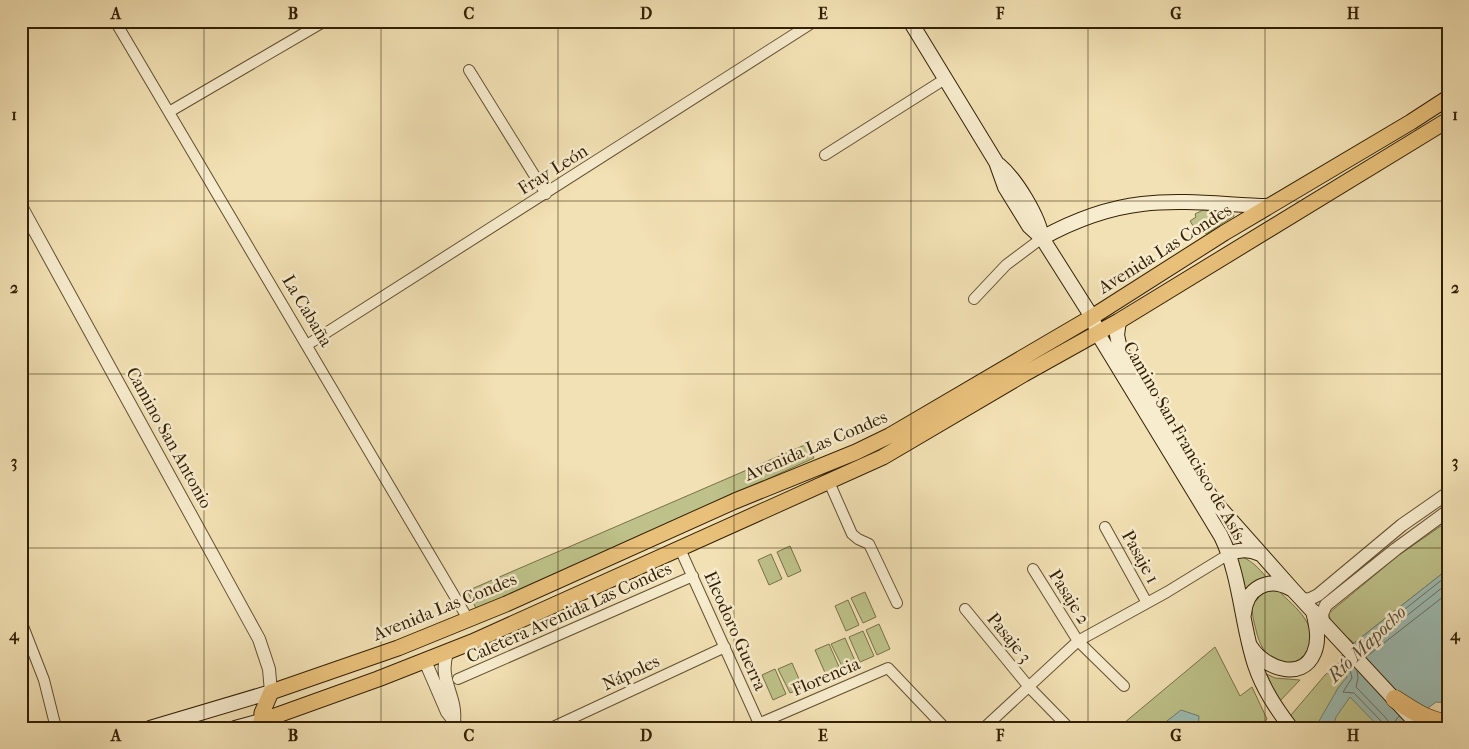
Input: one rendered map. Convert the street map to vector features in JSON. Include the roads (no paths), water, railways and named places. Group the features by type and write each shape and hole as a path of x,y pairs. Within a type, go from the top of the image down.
{"highway":[{"path":"1395,699 1423,717 1448,723"}],"main road":[{"name":"Camino San Francisco de Asís","path":"910,21 996,162 1010,175 1034,214 1040,226 1042,238 1092,317 1098,334 1205,508 1229,554 1244,615 1249,645 1262,683 1271,700 1288,724"},
{"name":"Avenida Las Condes","path":"150,728 271,692 398,648 719,508 856,452 889,436 1092,317 1268,206 1448,98"},
{"name":"Avenida Las Condes","path":"233,728 268,723 447,653 890,453 1024,374 1098,334 1448,120"},
{"path":"1339,187 1347,172 1346,160"},
{"path":"1042,238 1091,216 1127,206 1182,203 1268,206"},
{"name":"Camino San Francisco de Asís","path":"1119,321 1116,335 1119,347 1214,501 1260,554 1421,728"},
{"path":"709,536 720,525 722,519 719,508"},
{"path":"1229,554 1247,550 1260,554"},
{"path":"1244,615 1247,600 1257,588 1264,584 1280,584 1298,595"},
{"path":"1249,645 1257,656 1269,664 1282,669 1302,666 1311,658 1316,646 1317,632 1313,610"},
{"path":"425,661 424,651 428,643 449,627"},
{"path":"268,723 264,706 271,692"},
{"path":"233,728 237,715 235,703"}],"street":[{"name":"La Cabaña","path":"115,21 468,619"},
{"path":"169,112 324,21"},
{"name":"Fray León","path":"307,345 815,21"},
{"path":"469,70 546,194"},
{"path":"825,155 945,79"},
{"name":"Camino San Antonio","path":"21,206 259,640 269,669 271,692"},
{"path":"974,298 1006,265 1042,238"},
{"path":"829,482 852,534 869,544 897,603"},
{"path":"1298,595 1310,599 1318,595 1402,525 1448,493"},
{"path":"1323,621 1322,614 1326,605 1396,549 1448,511"},
{"name":"Pasaje 1","path":"1105,528 1147,603"},
{"name":"Eleodoro Guerra","path":"680,549 725,647 756,726"},
{"path":"984,728 1078,641 1147,603 1229,554"},
{"name":"Pasaje 2","path":"1033,569 1078,641 1124,686"},
{"name":"Caletera Avenida Las Condes","path":"458,680 693,576"},
{"name":"Pasaje 3","path":"965,609 1028,687 1069,728"},
{"path":"21,621 44,680 56,728"},
{"name":"Nápoles","path":"551,728 725,647"},
{"path":"447,653 444,672 456,724"},
{"path":"425,661 447,712 456,724"},
{"name":"Florencia","path":"756,726 888,668 945,728"}],"water":[{"name":"Río Mapocho","path":"1448,569 1448,703 1436,702 1402,728 1380,728 1350,697 1336,717 1333,728 1315,728 1338,688 1347,677 1342,655 1354,643"},
{"path":"1181,710 1199,716 1198,728 1158,728"}]}
